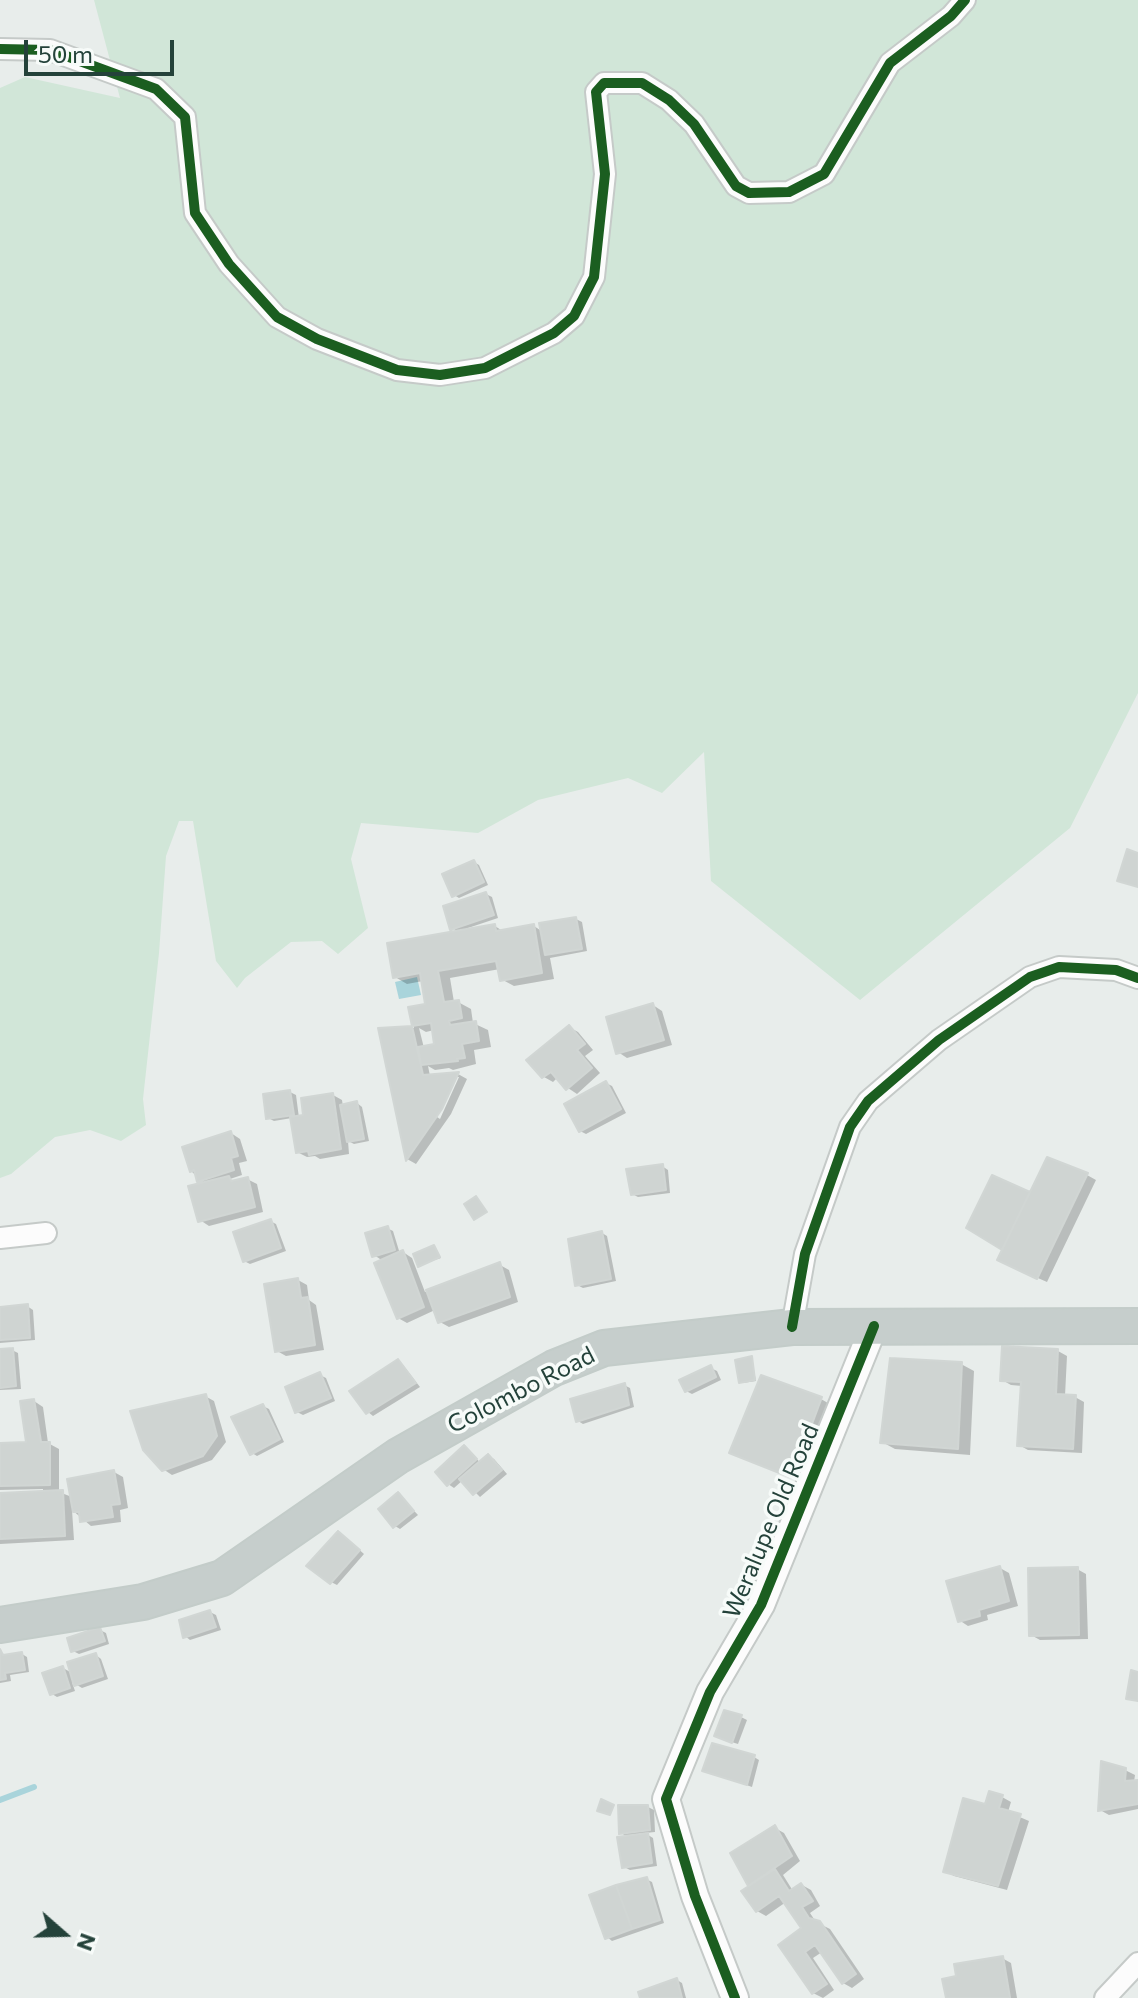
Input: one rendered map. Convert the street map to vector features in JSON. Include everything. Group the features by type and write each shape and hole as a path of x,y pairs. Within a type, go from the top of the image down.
{"highway":[{"name":"Colombo Road","path":"0,1625 143,1602 222,1578 398,1456 554,1368 604,1348 792,1327 1138,1326"}],"street":[{"path":"0,49 50,50 156,89 185,117 195,213 229,264 277,317 317,339 397,370 440,375 485,368 554,333 574,316 594,277 605,174 596,92 604,83 642,83 669,100 694,124 736,186 749,193 789,192 824,174 890,63 951,16 965,0"},
{"path":"792,1327 805,1254 850,1127 868,1101 939,1040 1030,977 1059,967 1116,970 1138,978"},
{"path":"0,1238 46,1233"},
{"name":"Weralupe Old Road","path":"735,1998 695,1896 666,1799 710,1692 761,1605 874,1326"},
{"path":"1105,1998 1138,1963"}],"green space":[{"path":"94,0 1138,0 1138,693 1070,828 860,1000 711,881 704,752 662,793 628,778 538,800 478,833 361,823 351,859 368,928 338,954 322,941 291,942 245,978 237,988 216,961 193,821 179,821 166,856 143,1099 146,1125 121,1141 90,1130 55,1137 11,1174 0,1178 0,88 25,77 120,98"}],"water":[{"path":"417,977 421,995 399,999 395,982"}],"building":[{"path":"1127,849 1138,853 1138,887 1117,881"},
{"path":"474,860 484,882 452,897 442,874"},
{"path":"486,892 494,915 450,930 443,906"},
{"path":"576,917 582,949 545,955 539,923"},
{"path":"495,924 496,931 534,924 542,973 500,981 496,961 438,971 444,1002 459,1000 462,1018 449,1021 450,1025 476,1021 479,1041 462,1044 465,1058 458,1061 421,1065 418,1047 434,1044 431,1023 412,1026 408,1007 425,1004 420,973 393,978 387,943"},
{"path":"653,1003 664,1040 616,1054 606,1017"},
{"path":"569,1025 585,1044 577,1050 592,1068 566,1090 551,1072 542,1078 526,1060"},
{"path":"412,1026 423,1075 459,1072 442,1109 406,1161 378,1028"},
{"path":"606,1081 621,1109 579,1132 564,1104"},
{"path":"290,1090 294,1115 266,1119 263,1094"},
{"path":"333,1093 341,1149 309,1155 308,1151 296,1153 290,1117 303,1115 301,1098"},
{"path":"357,1101 364,1139 347,1142 340,1105"},
{"path":"231,1131 238,1156 231,1158 234,1170 197,1182 194,1170 190,1172 182,1147"},
{"path":"1047,1157 1088,1173 1037,1279 997,1260"},
{"path":"663,1164 666,1190 631,1195 626,1169"},
{"path":"992,1175 1030,1192 1002,1250 966,1228"},
{"path":"229,1176 231,1181 248,1177 255,1207 198,1222 188,1186"},
{"path":"476,1196 487,1212 474,1220 464,1204"},
{"path":"271,1219 281,1248 243,1262 233,1232"},
{"path":"388,1226 395,1250 372,1257 365,1233"},
{"path":"602,1231 611,1279 575,1286 568,1239"},
{"path":"434,1245 440,1257 418,1267 413,1254"},
{"path":"403,1250 424,1307 397,1319 374,1263"},
{"path":"500,1262 510,1297 438,1323 426,1290"},
{"path":"298,1278 301,1298 308,1297 315,1345 275,1352 264,1284"},
{"path":"28,1304 30,1338 0,1340 0,1307"},
{"path":"1002,1346 1058,1349 1056,1394 1076,1395 1073,1449 1017,1446 1021,1382 1000,1381"},
{"path":"13,1348 16,1386 0,1388 0,1349"},
{"path":"752,1356 755,1380 739,1383 735,1360"},
{"path":"890,1358 962,1362 958,1449 880,1443"},
{"path":"398,1359 416,1383 366,1414 349,1391"},
{"path":"711,1365 716,1377 685,1392 679,1380"},
{"path":"320,1372 331,1398 295,1413 285,1387"},
{"path":"761,1375 822,1397 792,1478 729,1453"},
{"path":"625,1383 629,1405 576,1422 570,1399"},
{"path":"206,1394 217,1436 203,1456 162,1471 143,1450 130,1411"},
{"path":"34,1399 41,1442 50,1442 50,1485 0,1486 0,1443 26,1442 20,1401"},
{"path":"263,1404 280,1439 250,1455 231,1417"},
{"path":"464,1445 477,1459 447,1486 435,1472"},
{"path":"488,1454 502,1470 473,1495 459,1479"},
{"path":"114,1470 120,1504 111,1505 113,1517 80,1522 79,1512 73,1512 67,1479"},
{"path":"63,1490 65,1536 0,1539 0,1493"},
{"path":"398,1492 414,1511 393,1528 378,1509"},
{"path":"338,1531 360,1550 330,1584 306,1566"},
{"path":"1000,1566 1009,1601 979,1610 980,1616 958,1622 946,1581"},
{"path":"1078,1567 1079,1635 1029,1636 1028,1568"},
{"path":"210,1610 216,1627 183,1638 179,1620"},
{"path":"100,1627 105,1641 71,1652 67,1638"},
{"path":"0,1649 3,1655 22,1652 25,1670 5,1673 6,1679 0,1680"},
{"path":"96,1653 103,1676 74,1686 67,1662"},
{"path":"63,1666 70,1688 50,1695 42,1673"},
{"path":"1131,1670 1138,1672 1138,1701 1126,1699"},
{"path":"724,1710 742,1715 732,1743 714,1736"},
{"path":"712,1743 755,1755 747,1785 702,1771"},
{"path":"1101,1761 1126,1768 1125,1781 1138,1780 1138,1804 1098,1811"},
{"path":"989,1791 1003,1795 999,1808 1021,1814 998,1886 943,1872 963,1798 985,1804"},
{"path":"601,1799 614,1805 610,1815 597,1811"},
{"path":"618,1805 648,1805 650,1830 619,1834"},
{"path":"775,1825 792,1856 748,1886 730,1853"},
{"path":"648,1833 652,1863 622,1868 617,1837"},
{"path":"775,1869 789,1891 801,1883 813,1901 802,1907 809,1918 820,1921 856,1974 842,1984 815,1945 805,1952 827,1984 812,1994 778,1945 801,1928 779,1896 756,1912 741,1891"},
{"path":"647,1877 660,1920 632,1929 616,1885"},
{"path":"616,1885 632,1929 605,1939 589,1895"},
{"path":"1003,1956 1010,1998 946,1998 942,1979 956,1976 954,1964"},
{"path":"677,1978 682,1998 640,1998 638,1992"}],"waterway":[{"path":"0,1800 34,1787"}],"cycle path":[{"path":"0,49 50,50 156,89 185,117 195,213 229,264 277,317 317,339 397,370 440,375 485,368 554,333 574,316 594,277 605,174 596,92 604,83 642,83 669,100 694,124 736,186 749,193 789,192 824,174 890,63 951,16 965,0"},
{"path":"792,1327 805,1254 850,1127 868,1101 939,1040 1030,977 1059,967 1116,970 1138,978"},
{"path":"735,1998 695,1896 666,1799 710,1692 761,1605 874,1326"}]}
